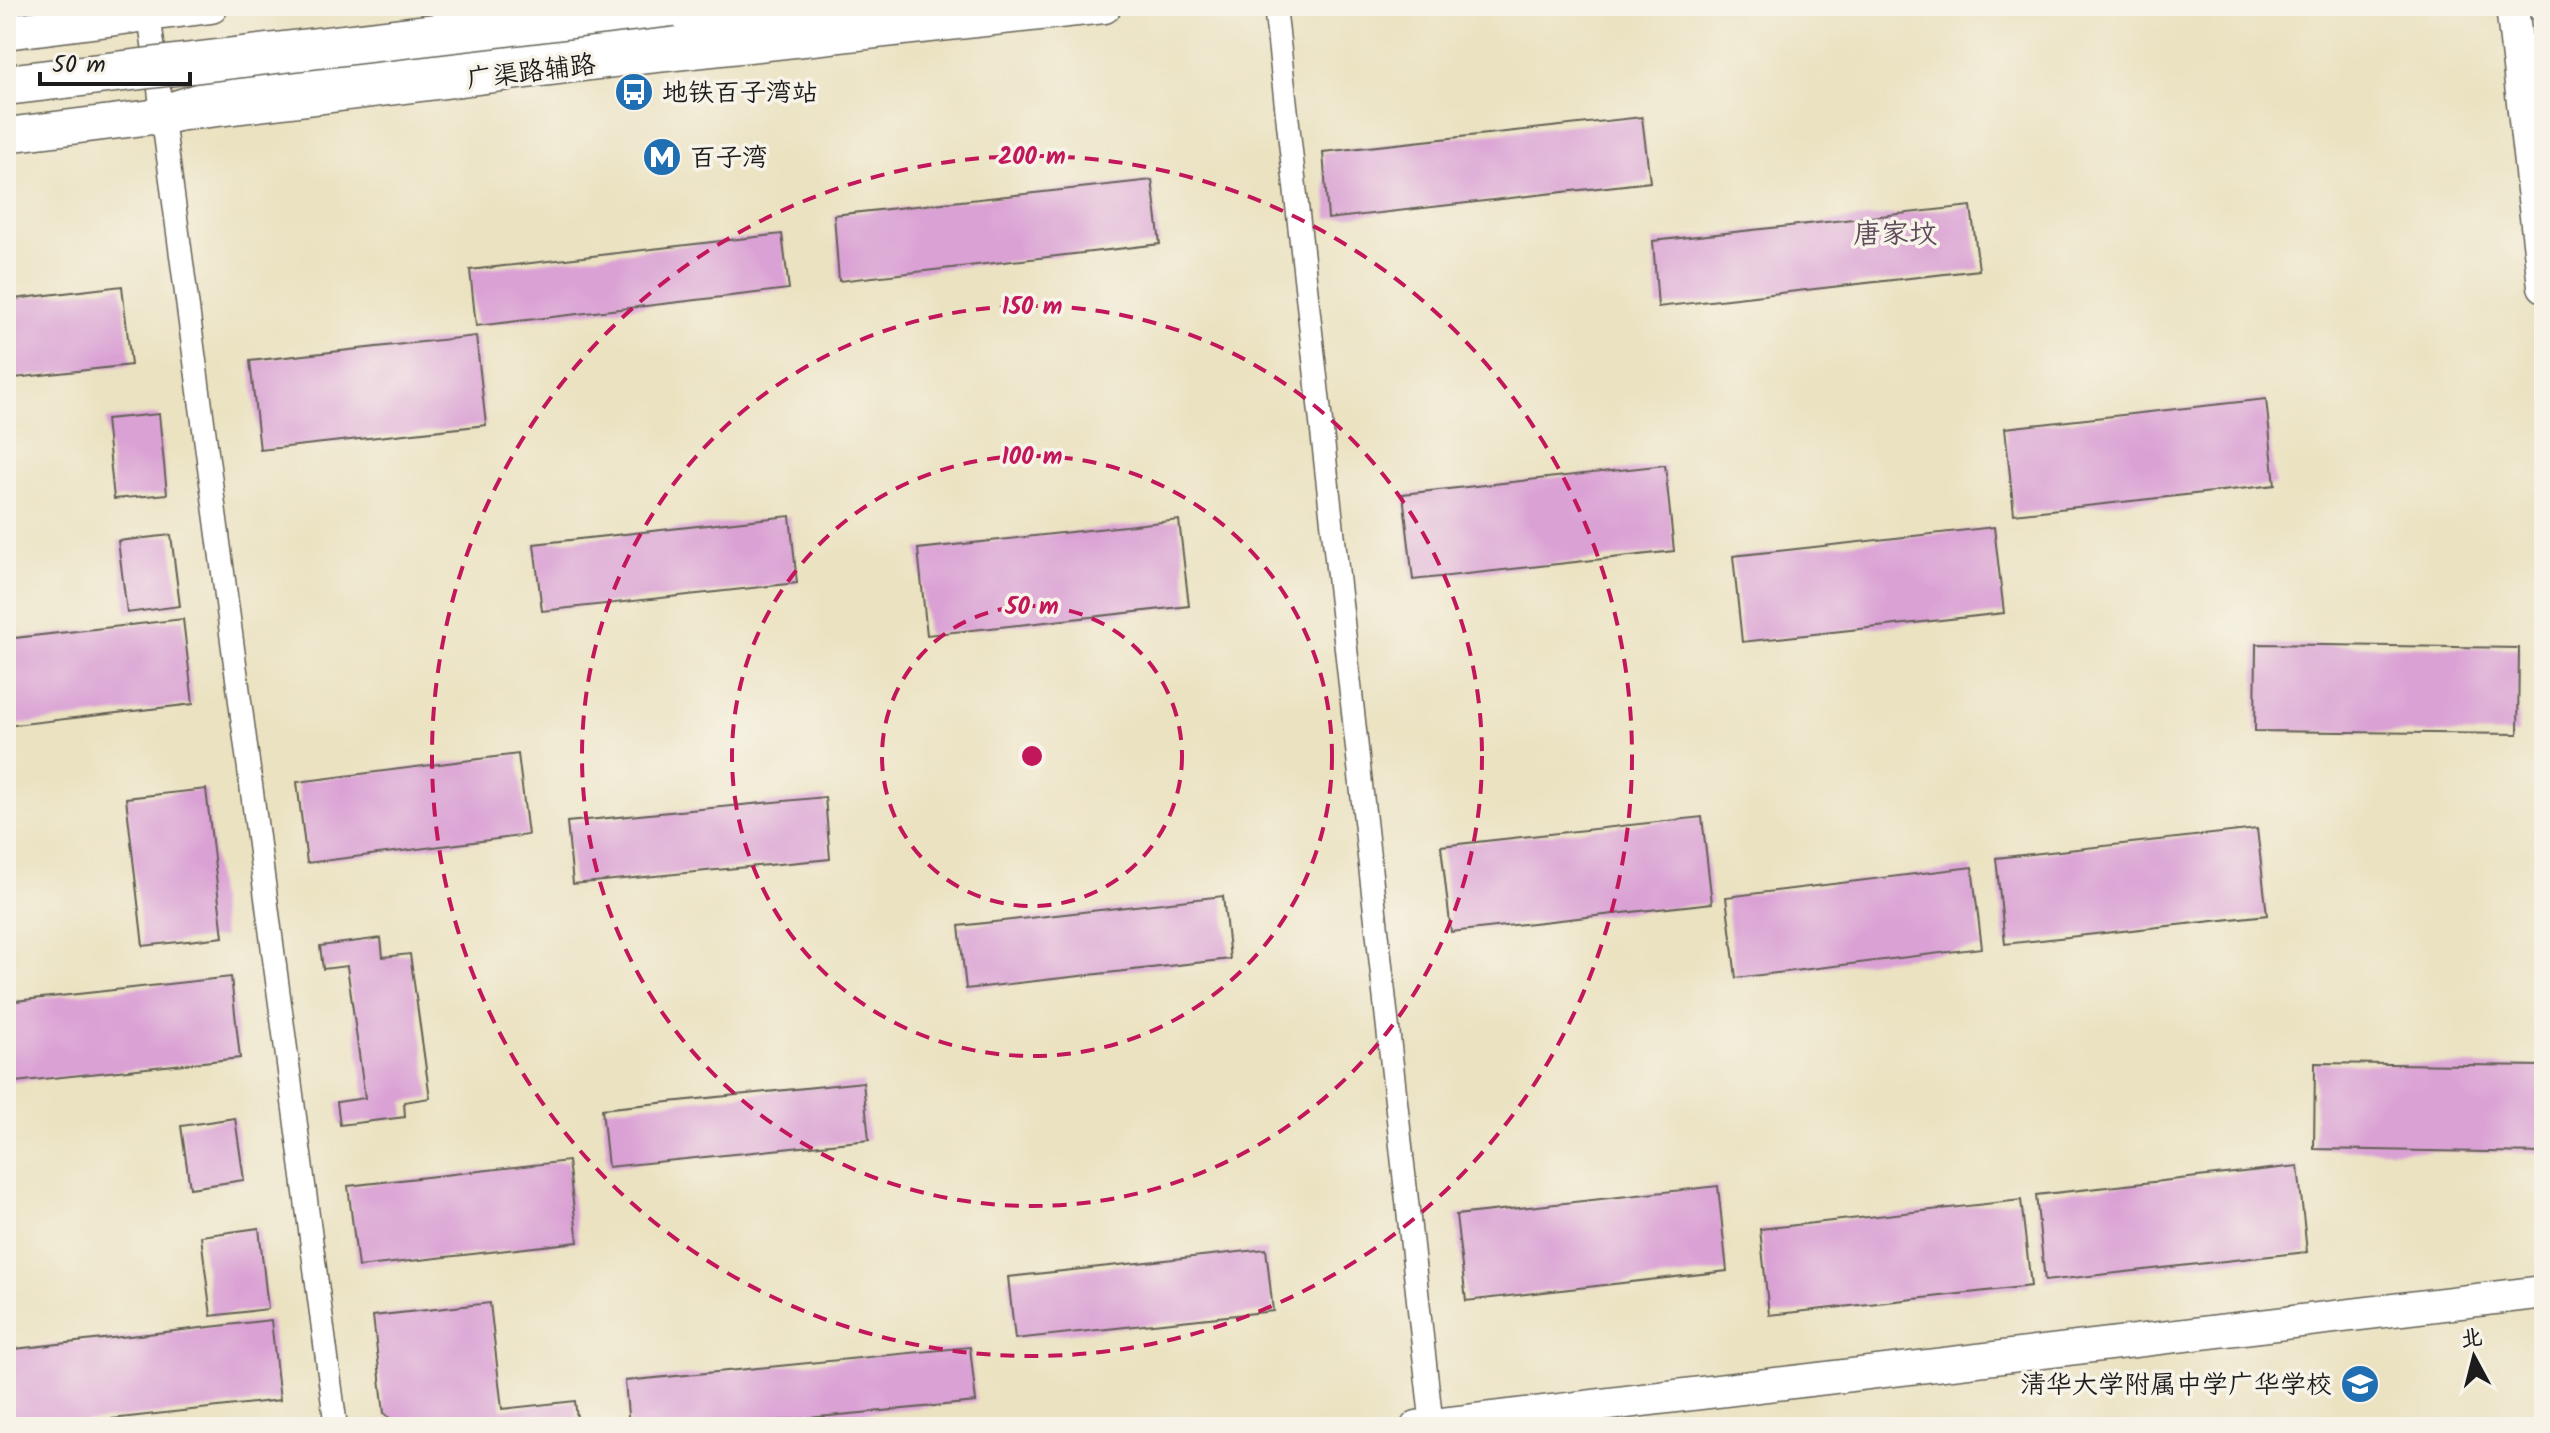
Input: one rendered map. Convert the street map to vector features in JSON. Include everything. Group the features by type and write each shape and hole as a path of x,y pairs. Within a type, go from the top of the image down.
{"highway":[{"path":"6,61 463,6"},
{"path":"6,85 673,6"},
{"path":"160,116 280,78 488,49 861,6"}],"main road":[{"path":"6,32 148,10 211,6"},
{"name":"广渠路辅路","path":"6,135 646,56 1104,6"}],"street":[{"path":"1275,6 1427,1426 2544,1292"},
{"path":"2512,6 2544,286"},
{"path":"148,10 336,1427"}],"building":[{"path":"1642,117 1650,182 1328,219 1323,152"},
{"path":"1152,180 1160,244 839,281 834,215"},
{"path":"1971,206 1979,270 1658,307 1653,241"},
{"path":"782,234 789,289 476,326 470,270"},
{"path":"122,286 131,365 6,379 6,300"},
{"path":"476,336 486,425 260,450 250,361"},
{"path":"2266,399 2275,485 2014,514 2005,428"},
{"path":"159,414 167,494 114,499 106,419"},
{"path":"1665,465 1674,551 1413,580 1403,494"},
{"path":"790,516 797,583 542,611 534,544"},
{"path":"1179,520 1189,606 927,635 918,549"},
{"path":"1994,527 2004,613 1742,642 1733,556"},
{"path":"171,535 180,606 127,613 118,541"},
{"path":"183,619 193,704 6,726 6,639"},
{"path":"2256,644 2519,648 2518,734 2255,731"},
{"path":"518,754 528,835 307,863 297,782"},
{"path":"206,789 223,937 143,946 126,798"},
{"path":"825,797 830,859 573,884 567,822"},
{"path":"1702,817 1712,903 1451,932 1441,846"},
{"path":"2257,829 2267,915 2005,944 1996,858"},
{"path":"1972,867 1982,948 1736,978 1726,897"},
{"path":"1223,896 1230,959 966,989 959,926"},
{"path":"381,938 383,957 410,954 430,1098 404,1102 405,1117 340,1125 337,1102 365,1098 347,966 323,969 320,946"},
{"path":"231,977 240,1058 6,1083 6,1002"},
{"path":"2315,1063 2544,1066 2544,1153 2314,1149"},
{"path":"863,1082 869,1140 608,1167 602,1109"},
{"path":"235,1118 244,1180 190,1188 181,1126"},
{"path":"568,1161 578,1242 358,1267 348,1186"},
{"path":"2298,1166 2307,1252 2045,1281 2036,1195"},
{"path":"1718,1186 1727,1271 1466,1301 1456,1215"},
{"path":"2021,1200 2031,1286 1769,1315 1760,1229"},
{"path":"259,1228 268,1309 211,1316 201,1236"},
{"path":"1266,1249 1273,1311 1015,1339 1008,1277"},
{"path":"490,1303 502,1409 575,1401 578,1427 401,1427 384,1413 373,1316"},
{"path":"271,1320 280,1400 40,1427 6,1427 6,1350"},
{"path":"970,1347 976,1402 714,1427 629,1427 625,1381"}],"place":[{"name":"地铁百子湾站","path":"634,92"},
{"name":"百子湾","path":"662,157"},
{"name":"清华大学附属中学广华学校","path":"2360,1384"}],"district":[{"name":"唐家坟","path":"1895,233"}]}
